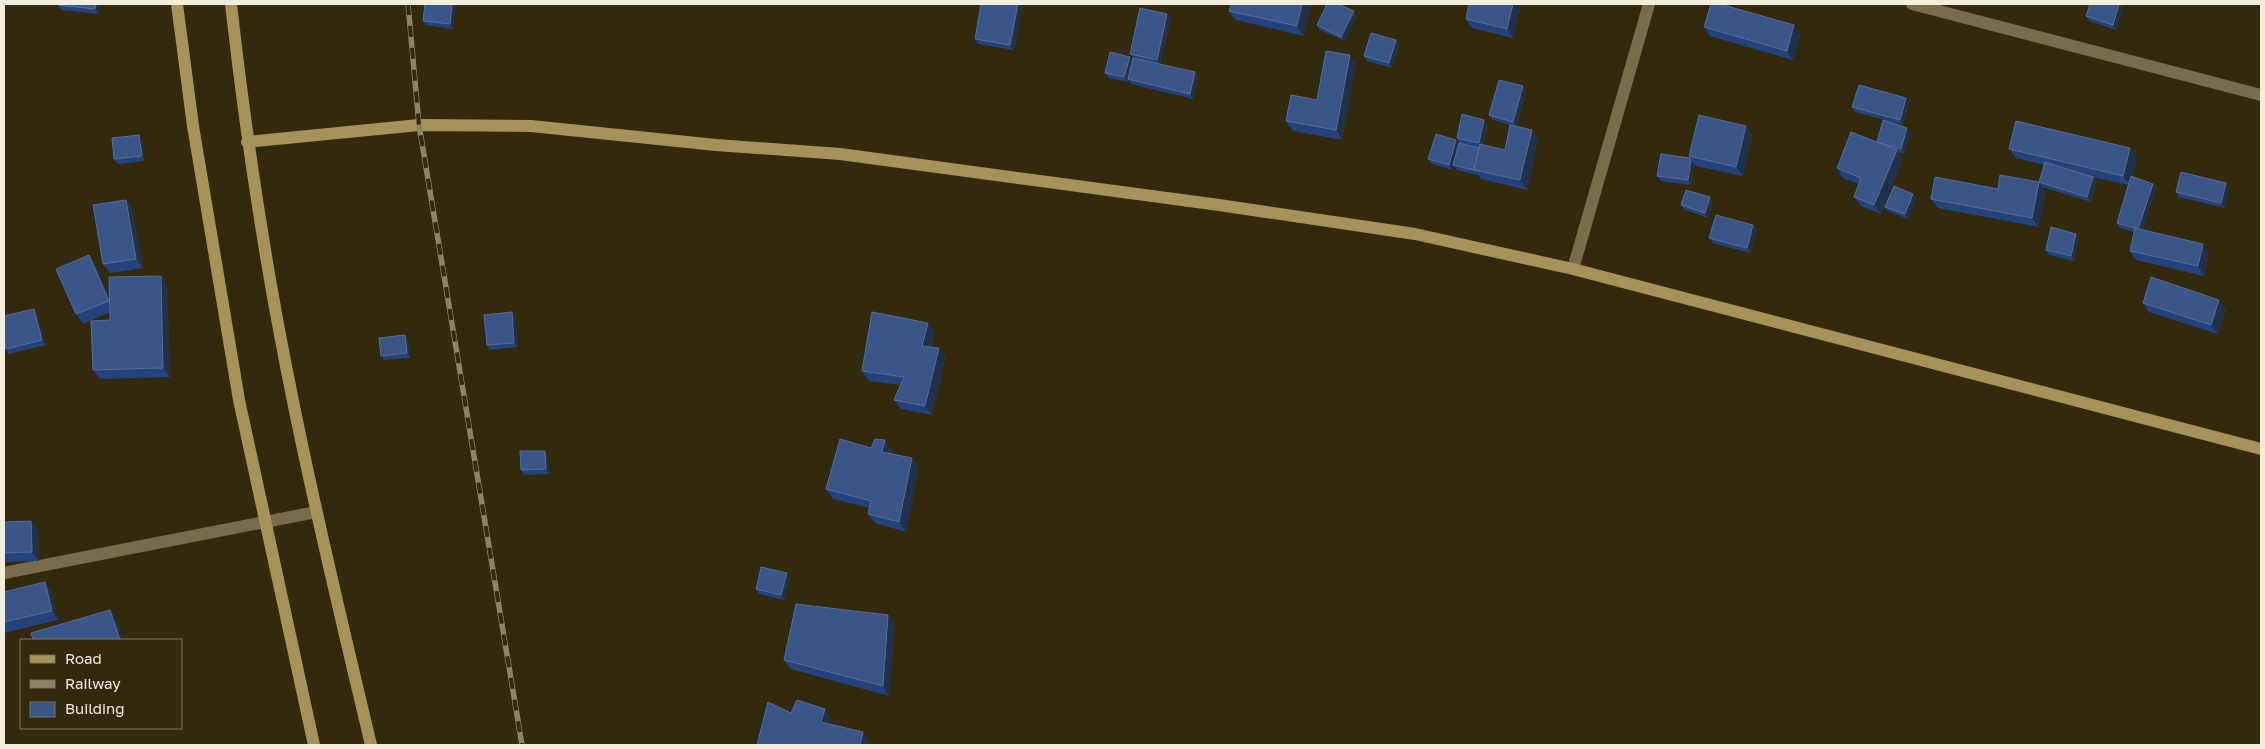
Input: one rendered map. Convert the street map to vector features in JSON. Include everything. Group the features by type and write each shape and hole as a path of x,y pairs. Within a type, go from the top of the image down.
{"street":[{"path":"177,4 193,126 239,400 264,523 314,745"},
{"path":"231,4 247,142 292,399 316,512 371,745"},
{"path":"1573,269 1650,4"},
{"path":"1912,4 2261,95"},
{"path":"247,142 418,125 531,126 716,145 840,154 1219,205 1415,234 1573,269 2261,449"},
{"path":"4,573 316,512"}],"building":[{"path":"58,4 96,4 95,9"},
{"path":"425,4 452,4 450,24 423,21"},
{"path":"981,4 1018,4 1010,45 975,39"},
{"path":"1231,4 1302,4 1297,26 1229,11"},
{"path":"1327,4 1338,4 1354,11 1341,37 1317,25"},
{"path":"1469,4 1513,4 1507,29 1466,19"},
{"path":"1711,4 1720,4 1794,25 1787,51 1704,27"},
{"path":"2090,4 2119,4 2113,25 2086,16"},
{"path":"1140,8 1167,14 1157,60 1130,54"},
{"path":"1371,33 1396,40 1389,63 1364,56"},
{"path":"1326,51 1350,55 1336,130 1286,121 1291,95 1317,100"},
{"path":"1110,52 1130,57 1124,77 1105,73"},
{"path":"1133,58 1195,72 1190,94 1128,79"},
{"path":"1499,80 1523,86 1513,122 1489,115"},
{"path":"1859,85 1906,98 1900,120 1852,107"},
{"path":"1462,114 1484,120 1479,143 1457,138"},
{"path":"1699,115 1746,126 1736,167 1689,156"},
{"path":"1883,120 1907,128 1901,149 1877,142"},
{"path":"2016,121 2130,148 2123,176 2009,149"},
{"path":"1510,125 1532,130 1520,180 1474,170 1480,144 1505,150"},
{"path":"1851,132 1897,150 1874,205 1854,197 1861,178 1837,168"},
{"path":"1436,134 1456,140 1449,165 1428,159"},
{"path":"139,135 142,156 114,159 112,138"},
{"path":"1459,143 1479,148 1474,170 1453,165"},
{"path":"1661,154 1690,158 1688,180 1657,176"},
{"path":"2045,162 2093,177 2087,197 2039,182"},
{"path":"2181,172 2226,183 2221,203 2176,192"},
{"path":"2000,175 2039,182 2032,218 1931,199 1935,177 1998,189"},
{"path":"2131,176 2153,184 2138,229 2117,223"},
{"path":"1894,186 1913,194 1905,214 1885,207"},
{"path":"1686,190 1710,197 1705,213 1681,205"},
{"path":"126,200 136,259 103,264 93,205"},
{"path":"1716,215 1753,225 1747,248 1709,238"},
{"path":"2051,227 2076,234 2071,256 2046,250"},
{"path":"2135,228 2203,244 2198,266 2130,251"},
{"path":"89,255 109,301 76,314 56,269"},
{"path":"161,276 163,368 93,370 91,321 110,320 109,277"},
{"path":"2151,277 2219,300 2211,325 2143,303"},
{"path":"34,309 42,340 6,349 4,316"},
{"path":"512,312 514,343 487,345 484,315"},
{"path":"872,312 928,323 922,346 939,348 925,406 894,400 904,377 862,371"},
{"path":"405,335 407,353 381,356 379,338"},
{"path":"840,439 871,448 875,439 885,440 882,452 912,458 899,522 868,514 871,501 826,489"},
{"path":"520,451 545,451 546,469 521,470"},
{"path":"31,521 32,552 4,553 4,522"},
{"path":"761,567 787,573 781,595 756,589"},
{"path":"45,582 52,611 4,622 4,592"},
{"path":"796,604 888,615 883,686 784,660"},
{"path":"110,610 120,639 33,639 31,633"},
{"path":"797,700 825,709 821,722 863,732 860,745 757,745 768,702 791,713"}],"railway":[{"path":"408,4 419,125 522,745"}]}
